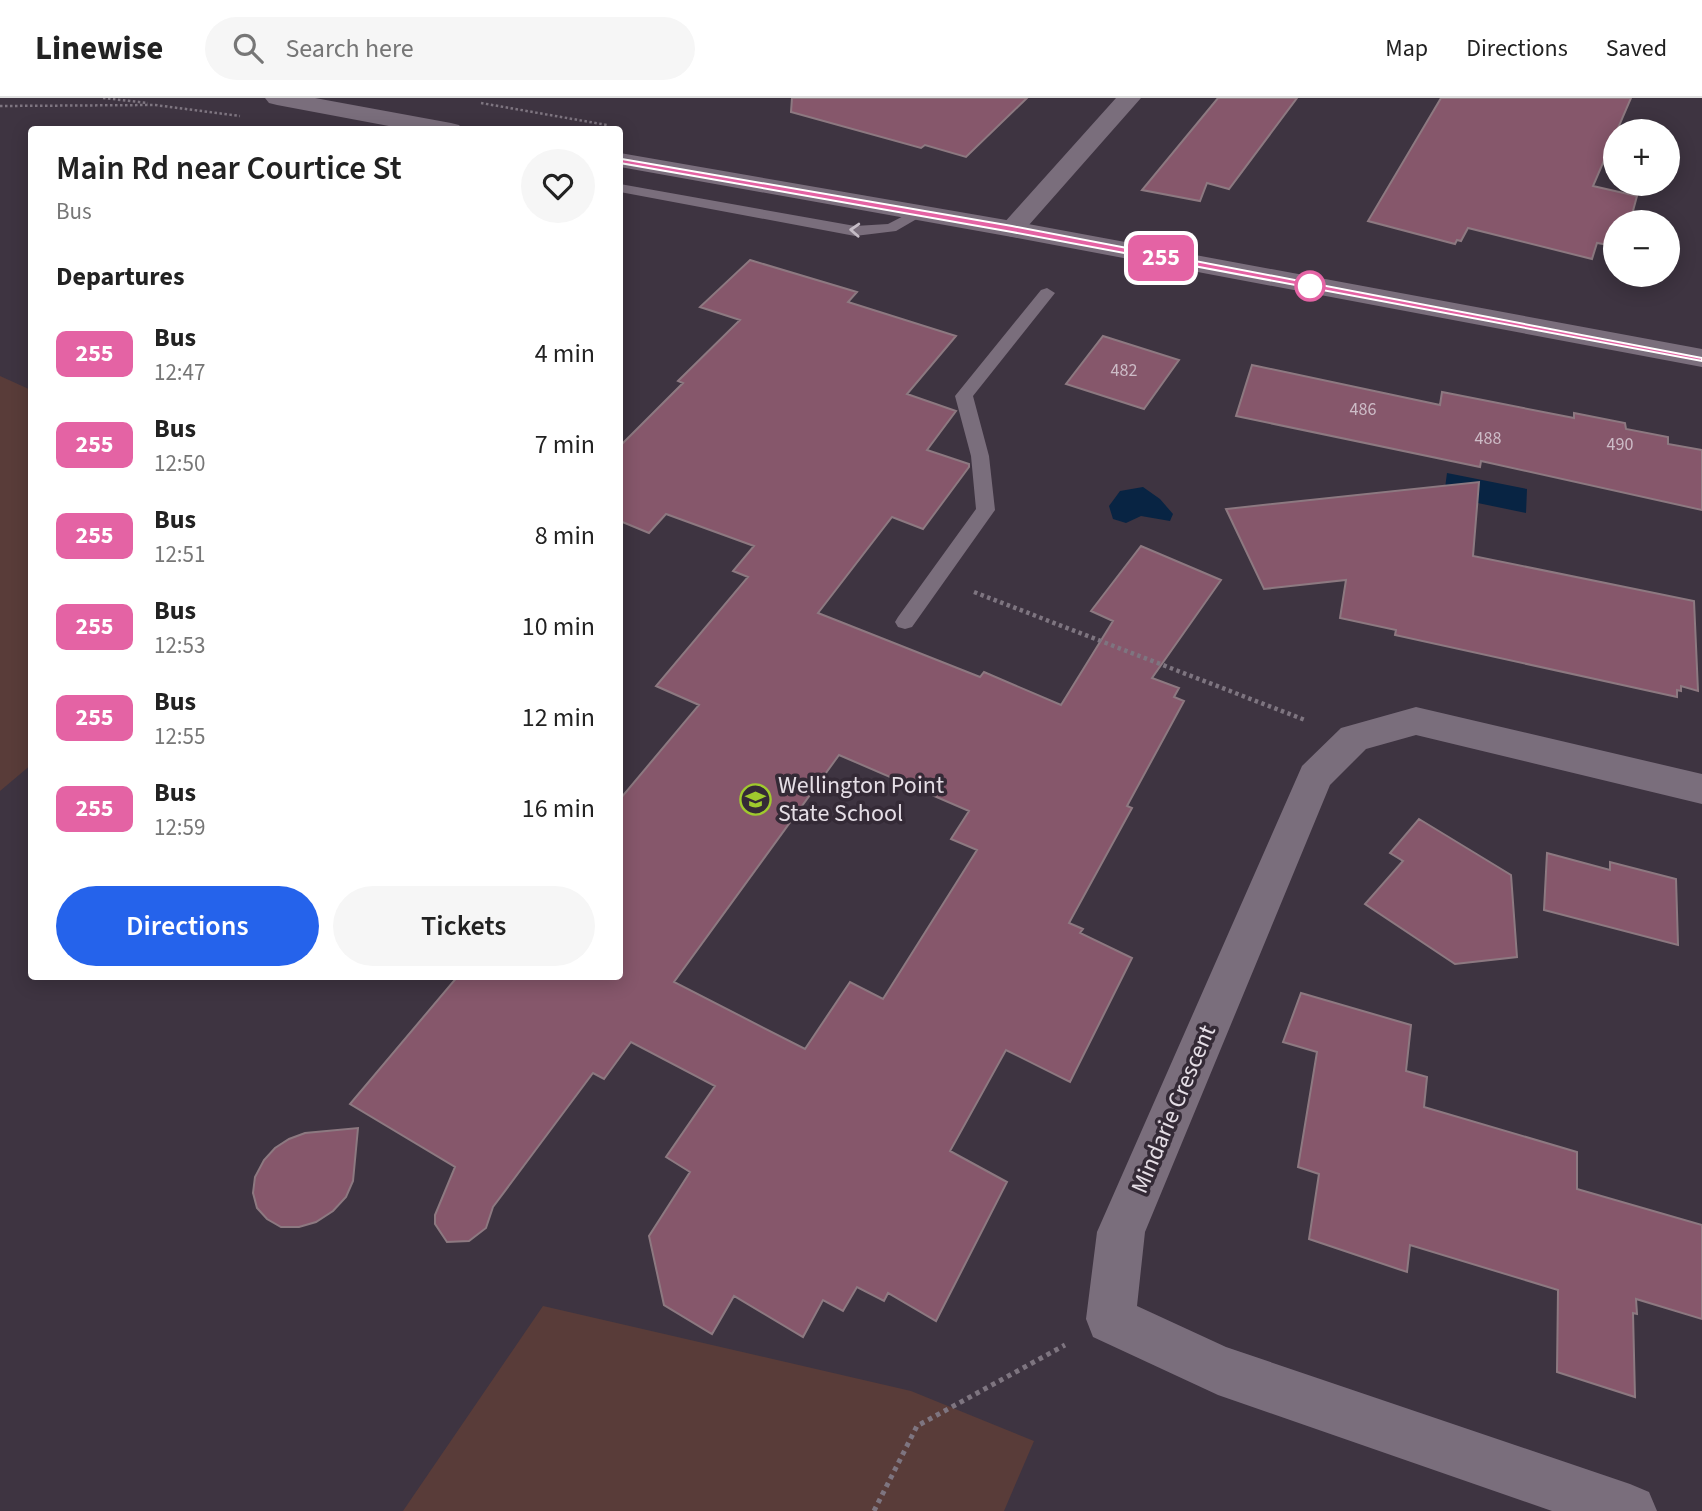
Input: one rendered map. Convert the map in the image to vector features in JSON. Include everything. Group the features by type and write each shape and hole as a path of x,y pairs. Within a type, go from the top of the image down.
{"main road":[{"path":"278,98 386,124 408,126"},
{"path":"1012,229 1129,98"},
{"path":"623,161 1012,229 1702,358"},
{"name":"Mindarie Crescent","path":"1111,1319 1121,1232 1315,776 1354,738 1416,721 1702,789"},
{"path":"1111,1319 1218,1370 1630,1511"}],"lane":[{"path":"623,189 855,231 891,228 919,213"},
{"path":"905,622 986,510 980,456 964,396 1047,293"}],"path":[{"path":"103,98 244,117"},
{"path":"0,106 155,105"},
{"path":"937,578 1354,738"},
{"path":"874,1511 917,1426 1111,1319"}],"shaded area":[{"path":"0,376 28,389 28,767 0,791"},
{"path":"543,1306 911,1391 1034,1441 1004,1511 403,1511"}],"water":[{"path":"1447,473 1527,489 1526,513 1444,496"},
{"path":"1143,487 1160,499 1173,514 1170,521 1141,516 1126,523 1113,519 1109,506 1120,491"}],"building":[{"path":"792,98 1027,98 966,157 925,145 921,148 791,112"},
{"path":"1218,98 1297,98 1229,189 1207,183 1200,201 1142,190"},
{"path":"1441,98 1631,98 1622,119 1603,119 1603,163 1593,186 1603,188 1603,196 1637,196 1633,210 1603,210 1603,244 1597,243 1592,259 1468,228 1461,241 1457,240 1455,244 1368,221"},
{"path":"750,260 857,292 848,302 956,336 907,394 956,411 927,450 969,464 969,467 923,529 892,517 818,613 980,677 984,672 1061,705 1113,621 1091,611 1141,546 1221,580 1152,678 1179,688 1174,697 1184,701 1127,806 1132,808 1069,923 1083,929 1080,933 1132,958 1070,1082 1006,1050 950,1151 1007,1182 936,1321 888,1293 884,1301 857,1287 843,1311 823,1300 803,1337 734,1296 712,1334 664,1305 649,1236 690,1172 666,1157 715,1086 631,1042 604,1079 593,1073 493,1207 486,1228 469,1241 447,1242 435,1224 435,1215 455,1167 350,1104 455,980 623,980 623,795 699,705 656,686 748,577 733,571 754,546 666,514 649,533 623,522 623,443 683,383 678,381 740,320 700,307","holes":["839,755 969,811 951,839 977,850 883,999 850,982 805,1049 674,982"]},
{"path":"1103,336 1179,360 1144,409 1066,384"},
{"path":"1252,365 1440,405 1442,392 1574,418 1574,413 1625,423 1626,429 1668,437 1668,444 1702,450 1702,510 1481,461 1480,467 1236,416"},
{"path":"1479,482 1473,556 1694,601 1698,691 1681,686 1681,691 1677,690 1677,697 1395,635 1396,630 1340,618 1346,580 1264,589 1226,509"},
{"path":"1419,819 1511,875 1517,957 1455,964 1365,904 1403,861 1390,853"},
{"path":"1547,853 1610,870 1610,862 1676,879 1678,945 1544,910"},
{"path":"1301,993 1411,1025 1406,1071 1427,1077 1424,1107 1577,1152 1577,1189 1702,1225 1702,1319 1636,1299 1637,1314 1633,1313 1635,1397 1557,1372 1558,1290 1410,1245 1407,1272 1309,1239 1319,1174 1298,1167 1317,1052 1283,1042"},
{"path":"358,1128 353,1181 346,1197 333,1211 316,1222 299,1227 281,1227 267,1219 257,1208 253,1193 255,1177 264,1160 275,1148 305,1133"}],"bus line":[{"name":"255","path":"623,161 1012,229 1702,358"}],"place":[{"name":"Wellington Point State School","path":"755,799"}]}
